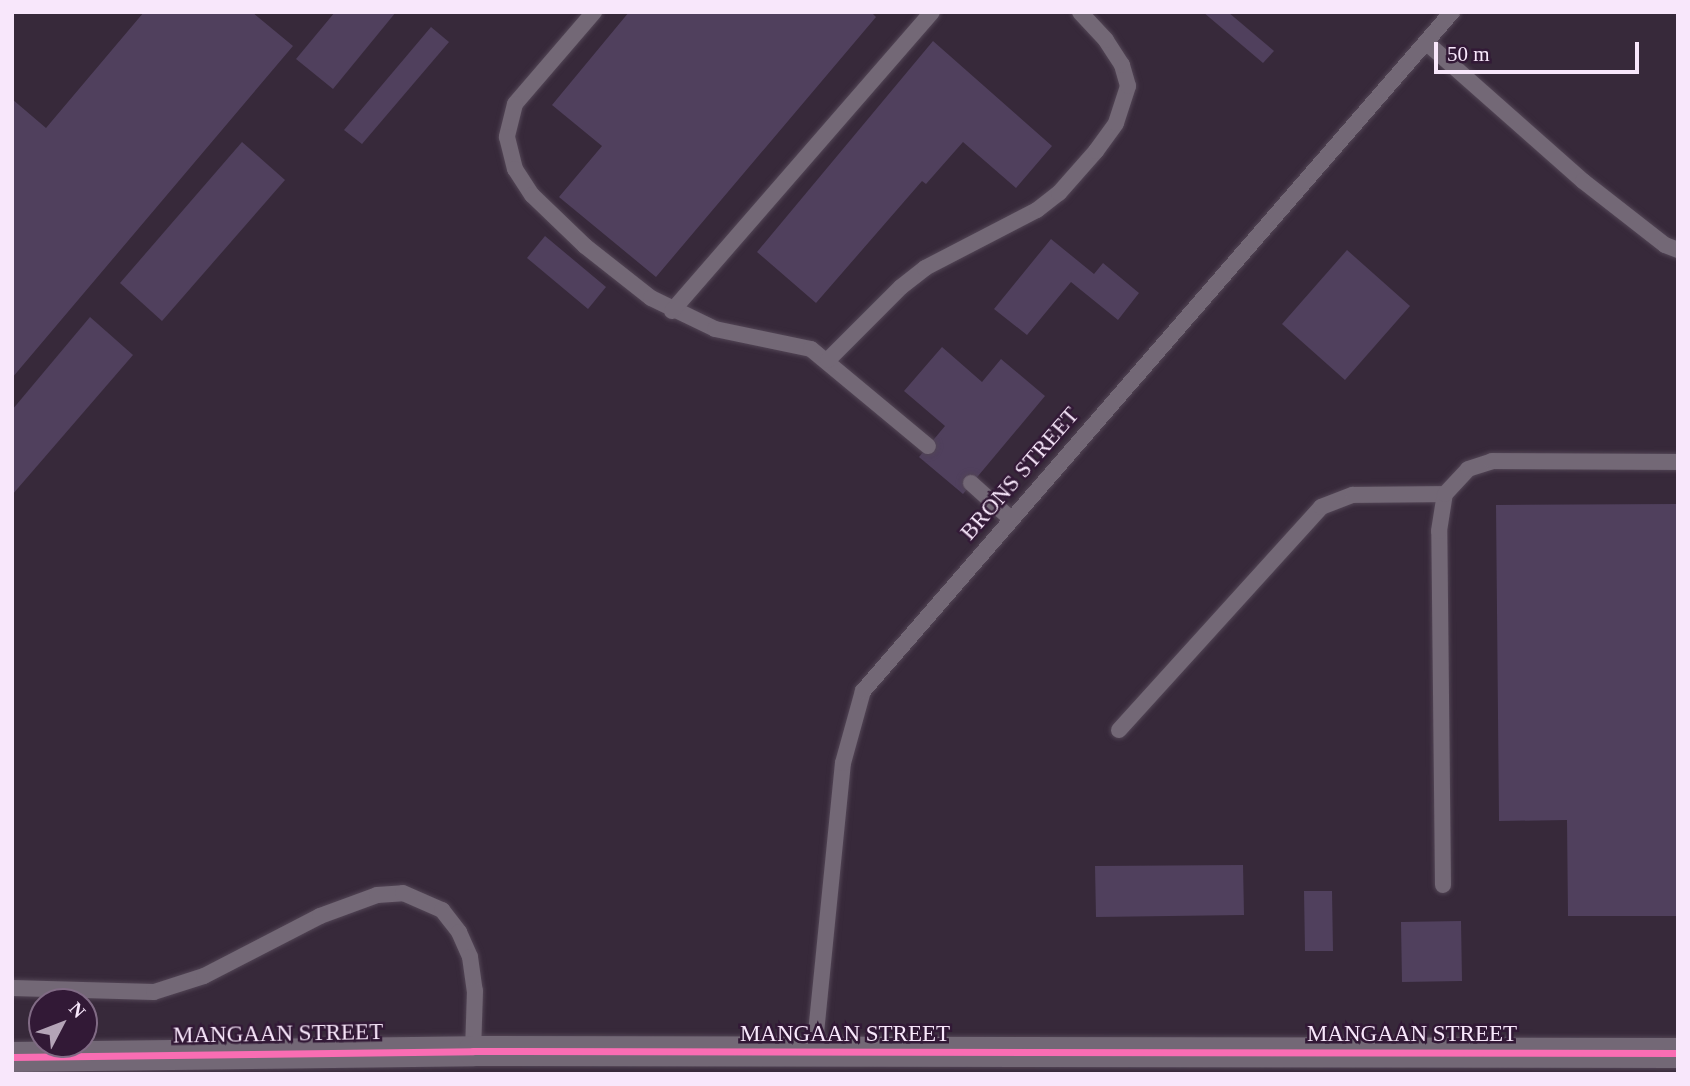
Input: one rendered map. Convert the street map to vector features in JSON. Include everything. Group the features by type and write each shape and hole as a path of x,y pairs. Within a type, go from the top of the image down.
{"street":[{"name":"MANGAAN STREET","path":"12,1057 473,1051 1569,1063 1678,1053"}],"lane":[{"path":"594,12 515,104 507,137 515,169 532,195 585,246 672,311 715,329 795,344 828,360 928,446"},
{"path":"672,311 932,12"},
{"path":"828,360 901,287 925,268 1037,209 1059,193 1096,151 1116,123 1128,86 1122,65 1106,40 1080,12"},
{"name":"BRONS STREET","path":"814,1053 843,763 863,691 1452,12"},
{"path":"1427,43 1583,181 1665,245 1678,250"},
{"path":"1443,885 1439,531 1446,494 1468,469 1492,461 1678,462"},
{"path":"971,483 1011,519"},
{"path":"1119,730 1321,507 1353,495 1446,494"},
{"path":"12,988 154,992 204,976 320,916 377,895 403,893 422,897 442,910 471,957 473,1051"}],"building":[{"path":"144,12 252,12 293,46 12,378 12,99 46,128"},
{"path":"335,12 396,12 333,89 296,59"},
{"path":"629,12 871,12 876,17 656,277 559,197 602,146 552,105"},
{"path":"1203,12 1228,12 1274,51 1263,63"},
{"path":"431,27 449,42 362,144 344,130"},
{"path":"933,41 1052,146 1016,188 963,142 926,184 922,181 816,303 757,252"},
{"path":"242,142 285,180 162,321 120,283"},
{"path":"545,236 606,287 588,309 527,258"},
{"path":"1051,239 1094,274 1103,263 1139,293 1118,320 1071,282 1027,335 994,309"},
{"path":"1347,250 1410,306 1345,380 1282,324"},
{"path":"90,317 133,355 12,495 12,410"},
{"path":"942,347 982,382 1001,359 1045,396 963,494 919,457 945,426 904,391"},
{"path":"1678,504 1678,916 1568,916 1567,820 1499,821 1496,505"},
{"path":"1243,865 1244,915 1096,917 1095,866"},
{"path":"1304,891 1332,891 1333,951 1305,951"},
{"path":"1461,921 1462,981 1402,982 1401,922"}],"cycle path":[{"path":"12,1057 473,1051 1678,1053"}]}
